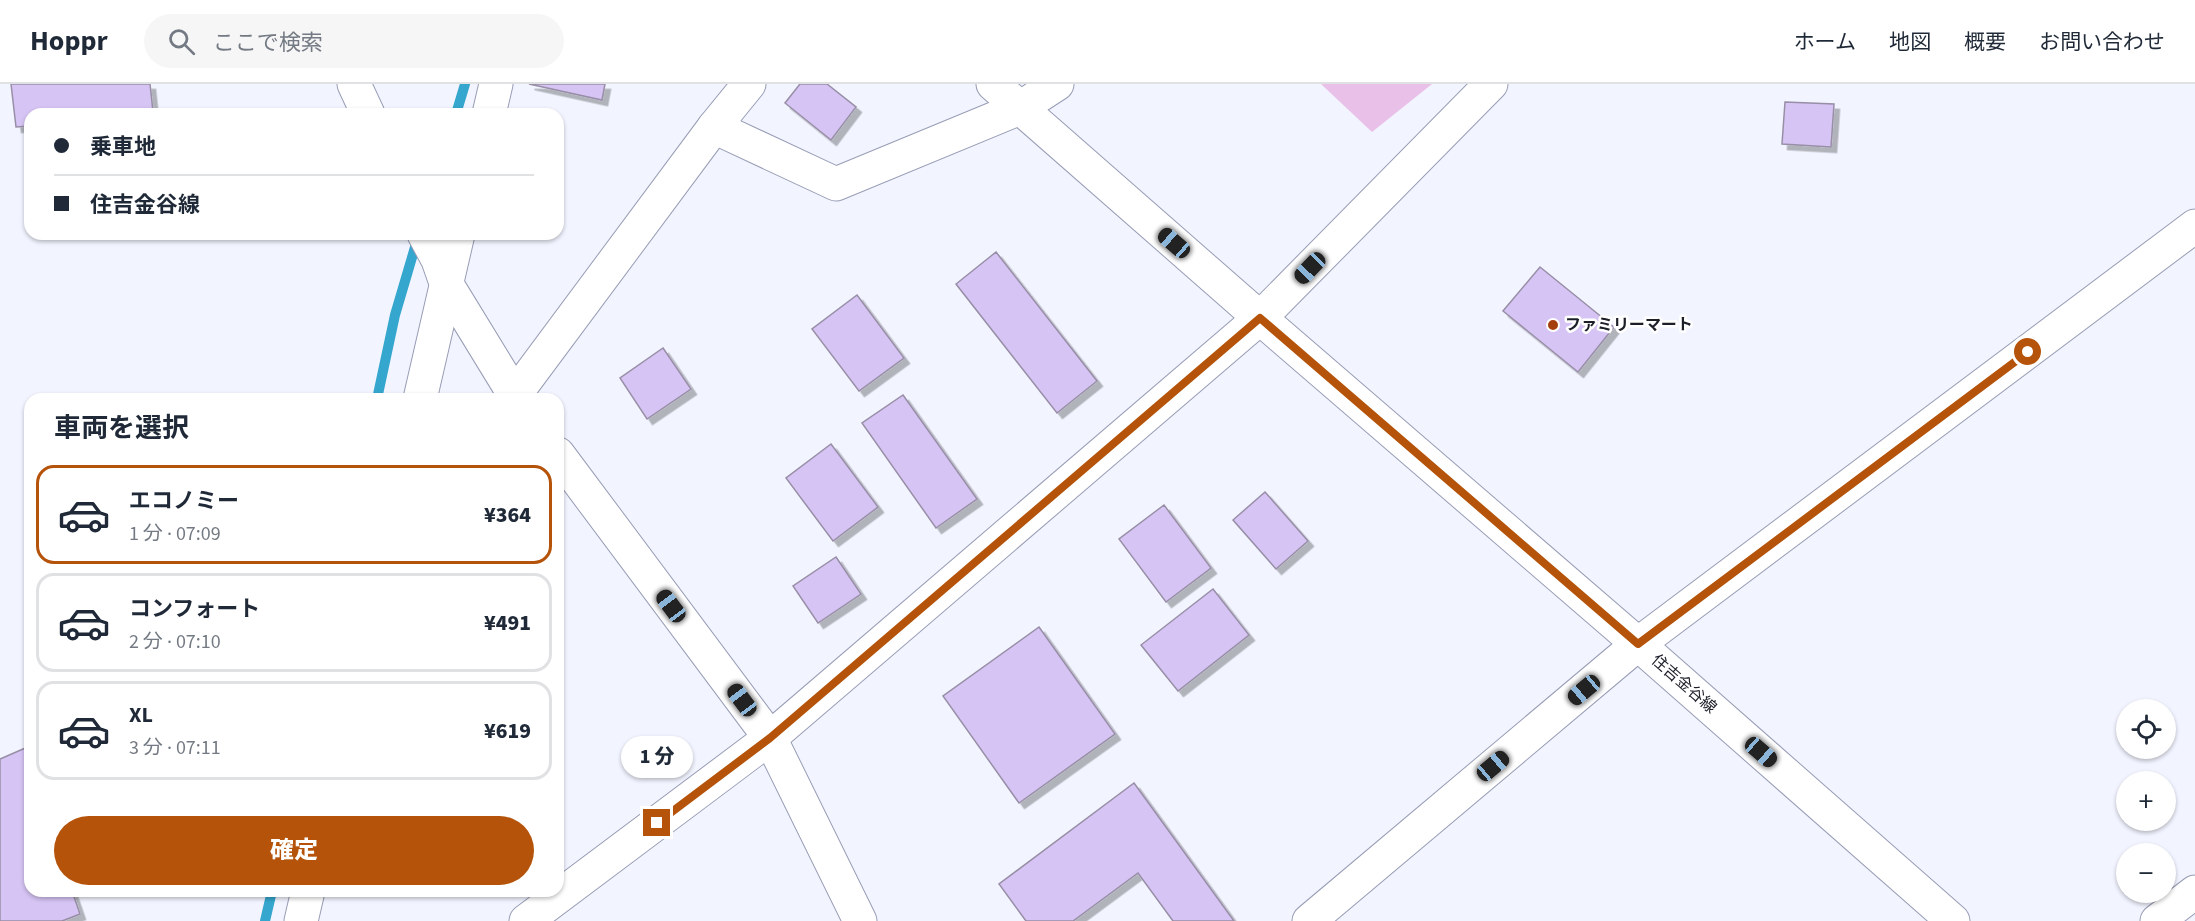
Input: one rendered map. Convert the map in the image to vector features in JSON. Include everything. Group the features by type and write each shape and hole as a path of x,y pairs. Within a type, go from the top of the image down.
{"street":[{"path":"354,84 365,108"},
{"path":"490,108 496,84"},
{"path":"519,393 714,127 749,84"},
{"name":"住吉金谷線","path":"993,84 1953,921"},
{"path":"714,127 836,184 1020,108 1057,84"},
{"path":"564,892 770,738 1260,318 1491,84"},
{"path":"1309,921 1638,644 2195,226"},
{"path":"421,393 436,259 453,240"},
{"path":"436,259 512,393"},
{"path":"564,462 770,738 860,921"},
{"path":"2157,921 2195,892"},
{"path":"301,921 307,897"},
{"path":"526,921 558,897"}],"shaded area":[{"path":"1321,84 1432,84 1372,132"}],"building":[{"path":"11,84 150,84 153,108 24,108 24,126 16,127"},
{"path":"529,84 605,84 602,100"},
{"path":"800,84 827,84 856,107 831,140 785,103"},
{"path":"1785,102 1834,104 1831,147 1782,144"},
{"path":"996,252 1097,381 1057,413 956,284"},
{"path":"1540,267 1614,327 1578,372 1503,311"},
{"path":"857,295 904,358 859,391 812,329"},
{"path":"663,348 691,389 647,419 620,378"},
{"path":"903,395 977,499 936,528 862,423"},
{"path":"831,444 878,507 833,541 786,478"},
{"path":"1265,492 1308,541 1276,569 1233,520"},
{"path":"1164,505 1211,568 1166,602 1119,539"},
{"path":"836,557 861,594 818,623 793,586"},
{"path":"1213,589 1249,635 1178,691 1141,645"},
{"path":"1039,627 1115,734 1019,803 943,696"},
{"path":"24,749 24,897 74,897 80,914 62,921 0,921 0,759"},
{"path":"1134,783 1234,921 1173,921 1138,873 1073,921 1026,921 999,884"}],"waterway":[{"path":"458,108 465,84"},
{"path":"378,393 395,315 417,240"},
{"path":"265,921 271,897"}],"place":[{"name":"ファミリーマート","path":"1553,325"}],"route":[{"path":"657,823 770,738 1260,318 1638,644 2028,352"}]}
